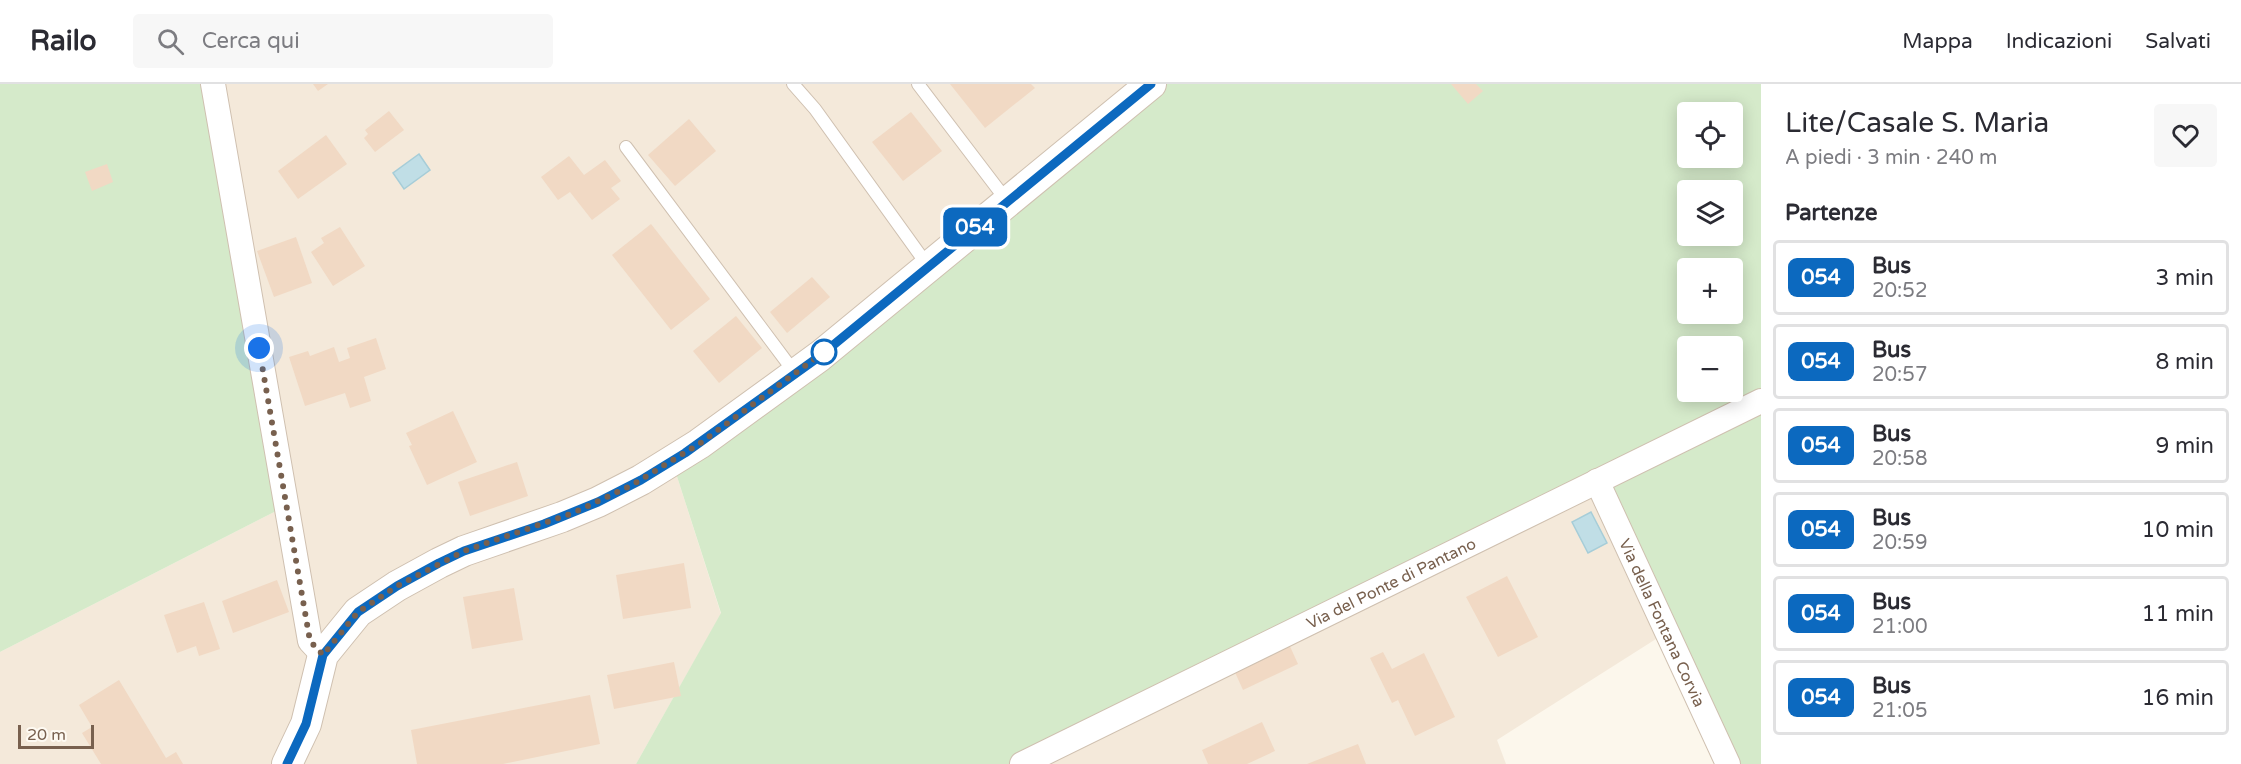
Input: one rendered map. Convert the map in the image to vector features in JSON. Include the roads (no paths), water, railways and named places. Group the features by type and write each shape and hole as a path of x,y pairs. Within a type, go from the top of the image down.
{"street":[{"path":"213,84 310,641 323,655"},
{"path":"287,764 306,724 323,655 358,612 397,586 464,551 567,515 632,485 699,444 795,374 1151,84"},
{"name":"Via del Ponte di Pantano","path":"1022,764 1761,401"},
{"name":"Via della Fontana Corvia","path":"1597,481 1728,764"}],"lane":[{"path":"793,84 815,109 928,266"},
{"path":"918,84 1007,201"},
{"path":"626,147 795,374"}],"water":[{"path":"419,154 430,170 404,189 393,173"},
{"path":"1591,512 1607,543 1588,553 1572,522"}]}
